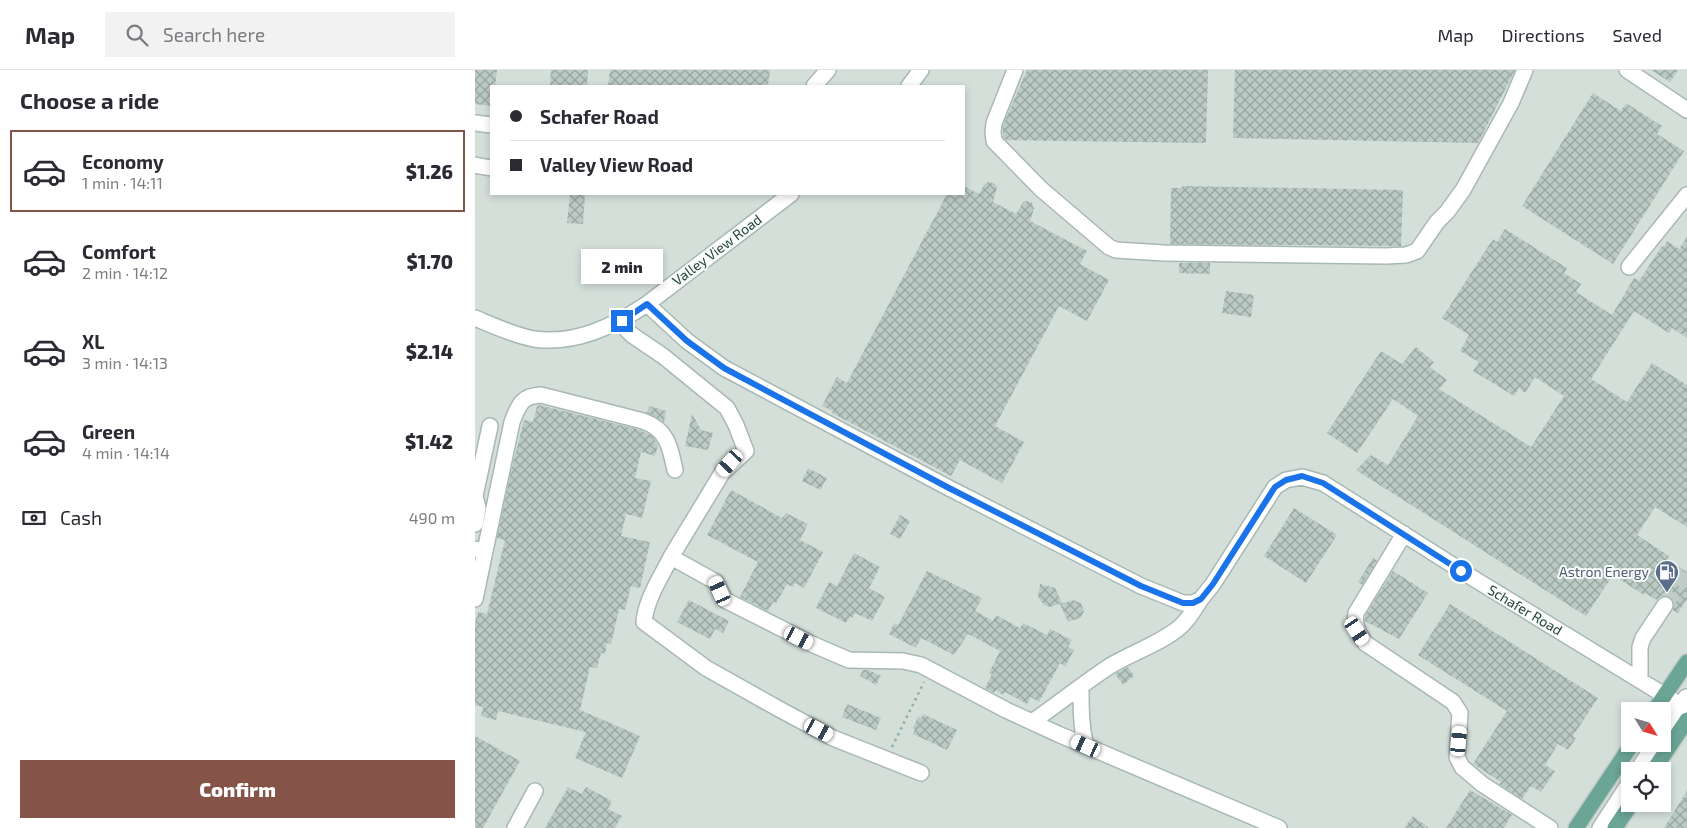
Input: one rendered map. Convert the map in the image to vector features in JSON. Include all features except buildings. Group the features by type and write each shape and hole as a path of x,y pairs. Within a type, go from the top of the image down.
{"main road":[{"path":"1660,702 1687,662"},
{"path":"1659,762 1687,720"},
{"path":"1576,828 1627,752"},
{"path":"1615,828 1626,812"}],"street":[{"path":"814,85 828,70"},
{"path":"910,85 921,70"},
{"path":"1015,70 994,122 994,141 1041,189 1109,247 1116,250 1164,253 1386,256 1406,255 1417,251 1437,222 1447,212 1468,182 1511,103 1525,70"},
{"path":"1627,70 1687,110"},
{"path":"475,123 490,125"},
{"path":"475,165 490,168"},
{"name":"Valley View Road","path":"475,318 509,333 535,339 565,339 594,333 622,321 647,304 790,195"},
{"path":"1629,267 1685,201"},
{"path":"647,304 687,341 724,368 947,487 1141,586 1183,603 1193,603 1201,599"},
{"path":"622,321 625,328 632,335 663,356 727,408 746,450 722,473 671,557 657,583 645,614 644,622 714,672 833,738 921,773"},
{"path":"475,599 480,550 512,422 518,406 525,398 541,395 655,425 662,432 671,448 675,470"},
{"path":"475,524 478,508 475,496 490,426"},
{"name":"Schafer Road","path":"1032,722 1126,656 1170,635 1180,628 1213,584 1275,487 1286,480 1302,476 1323,483 1476,580 1665,695 1685,703"},
{"path":"1404,534 1356,613 1357,631 1365,643 1453,702 1460,713 1457,757 1462,767 1482,784 1550,828"},
{"path":"671,557 716,582 725,600 823,649 849,660 903,661 921,665 1032,722 1279,828"},
{"path":"1640,679 1640,647 1643,638 1665,605"},
{"path":"1081,687 1081,715 1086,746"},
{"path":"1671,722 1685,703"},
{"path":"515,828 535,791"},
{"path":"1600,828 1621,796"}],"path":[{"path":"886,758 930,670"}],"shaded area":[{"path":"475,70 1687,70 1687,828 475,828"}],"tunnel":[{"path":"1665,605 1687,572"}],"place":[{"name":"Astron Energy","path":"1667,593"}],"route":[{"path":"622,321 647,304 687,341 724,368 947,487 1141,586 1183,603 1193,603 1201,599 1213,584 1275,487 1286,480 1302,476 1323,483 1346,496 1461,571"}]}
